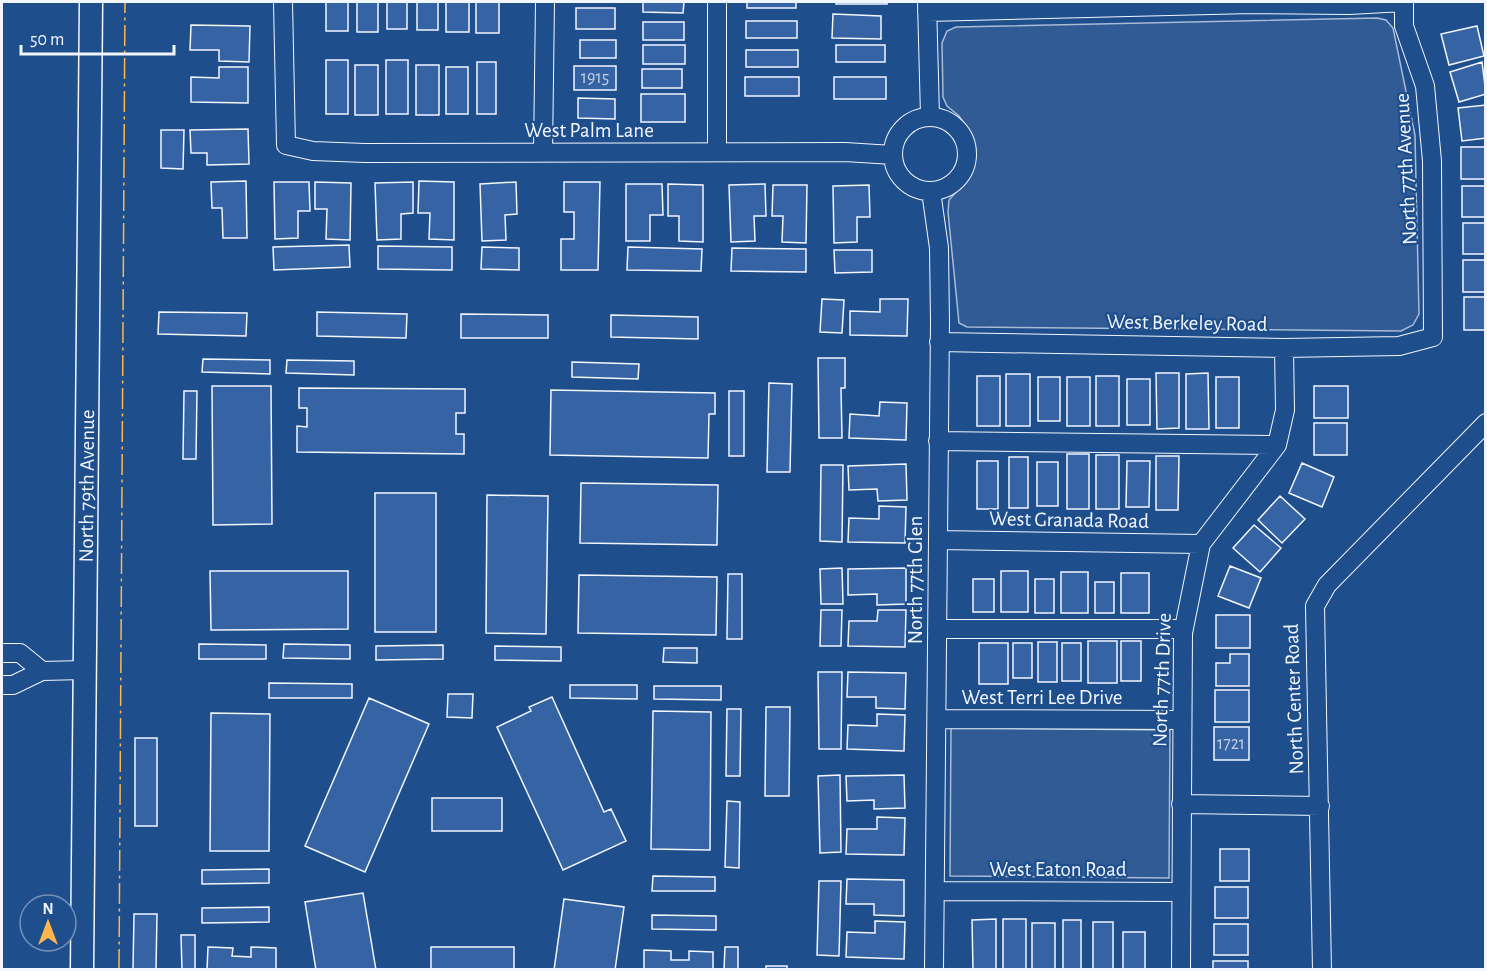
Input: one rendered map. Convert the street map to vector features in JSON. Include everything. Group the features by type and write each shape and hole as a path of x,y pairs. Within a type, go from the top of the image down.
{"street":[{"name":"North 79th Avenue","path":"82,969 91,2"},
{"name":"West Palm Lane","path":"283,2 286,145 313,151 365,153 845,152 892,156"},
{"path":"543,152 545,2"},
{"path":"717,2 717,152"},
{"path":"930,116 927,7 1404,2"},
{"name":"North 77th Avenue","path":"1404,2 1404,26 1425,86 1432,161 1433,337"},
{"path":"930,116 940,118 962,134 967,153 959,177 944,188 931,190 909,184 895,167 892,156 894,143 907,124 918,118 930,116"},
{"name":"North 77th Glen","path":"931,190 939,248 934,969"},
{"name":"West Berkeley Road","path":"939,342 1284,348 1399,346 1433,337"},
{"name":"North 77th Drive","path":"1181,969 1184,629 1201,544 1277,445 1285,410 1284,348"},
{"name":"North Center Road","path":"1323,969 1315,606 1327,585 1485,423"},
{"path":"938,441 1277,445"},
{"name":"West Granada Road","path":"938,540 1201,544"},
{"path":"937,629 1184,629"},
{"path":"2,653 20,653 42,671"},
{"path":"2,685 14,685 42,671 84,670"},
{"name":"West Terri Lee Drive","path":"937,719 1182,720"},
{"path":"1181,804 1320,806"},
{"name":"West Eaton Road","path":"935,891 1181,892"}],"shaded area":[{"path":"1377,18 1386,20 1393,28 1415,135 1419,314 1413,325 1401,331 967,327 959,323 948,212 949,200 966,181 972,166 974,148 969,131 959,116 947,106 943,97 942,43 947,31 956,27"},
{"path":"951,728 1170,730 1169,878 950,876"}],"building":[{"path":"326,2 348,2 348,31 326,31"},
{"path":"357,2 378,2 378,32 357,32"},
{"path":"387,2 407,2 407,29 387,29"},
{"path":"417,2 438,2 438,30 417,30"},
{"path":"446,2 469,2 469,32 446,32"},
{"path":"476,2 499,2 499,33 476,33"},
{"path":"643,2 684,2 683,13 643,12"},
{"path":"747,2 796,2 796,8 747,8"},
{"path":"836,2 887,2 887,4 836,4"},
{"path":"576,8 615,8 615,29 576,29"},
{"path":"833,14 881,16 881,39 832,38"},
{"path":"746,21 797,21 797,38 746,38"},
{"path":"643,22 684,22 684,40 643,40"},
{"path":"191,25 250,26 249,62 219,61 219,50 190,50"},
{"path":"1477,26 1484,56 1449,65 1441,34"},
{"path":"580,40 616,40 616,58 580,58"},
{"path":"643,45 685,45 685,64 643,64"},
{"path":"836,45 885,45 885,62 836,62"},
{"path":"746,50 798,50 798,67 746,67"},
{"path":"326,60 348,60 348,114 326,114"},
{"path":"386,60 408,60 408,114 386,114"},
{"path":"477,62 496,62 496,114 477,114"},
{"path":"1482,62 1486,94 1459,102 1450,72"},
{"path":"355,65 378,65 378,115 355,115"},
{"path":"416,65 439,65 439,115 416,115"},
{"path":"574,66 616,66 616,90 574,90"},
{"path":"219,67 248,67 248,103 191,102 191,77 219,78"},
{"path":"446,67 468,67 468,114 446,114"},
{"path":"642,69 682,69 682,88 642,88"},
{"path":"745,77 799,77 799,96 745,96"},
{"path":"834,77 886,77 886,99 834,99"},
{"path":"641,94 685,94 685,122 641,122"},
{"path":"578,98 615,99 615,119 578,118"},
{"path":"1486,105 1486,138 1462,141 1458,108"},
{"path":"248,129 249,164 207,165 207,153 191,153 190,130"},
{"path":"161,130 184,130 183,169 161,168"},
{"path":"1461,147 1486,147 1486,179 1461,179"},
{"path":"246,181 247,238 223,238 222,208 212,208 211,182"},
{"path":"419,181 454,182 454,240 429,239 430,213 418,213"},
{"path":"274,182 309,182 310,211 298,211 298,238 275,239"},
{"path":"315,182 351,183 350,240 326,239 327,209 315,209"},
{"path":"413,182 413,213 401,214 401,239 377,240 375,183"},
{"path":"516,182 517,214 505,215 506,240 482,241 480,184"},
{"path":"564,182 600,182 598,270 561,270 561,239 574,239 574,212 564,212"},
{"path":"626,184 662,184 663,215 650,215 650,241 626,241"},
{"path":"668,184 703,185 703,242 679,241 679,216 668,216"},
{"path":"765,184 766,216 754,216 755,241 731,242 729,185"},
{"path":"773,185 807,185 806,243 782,242 783,216 772,216"},
{"path":"869,185 870,217 857,217 857,242 834,243 833,186"},
{"path":"1462,186 1486,186 1486,217 1462,217"},
{"path":"1463,223 1486,223 1486,254 1463,254"},
{"path":"349,245 350,267 274,270 273,247"},
{"path":"378,246 452,247 452,270 378,269"},
{"path":"482,247 519,248 519,270 481,269"},
{"path":"628,247 702,249 701,271 627,270"},
{"path":"732,248 806,249 806,272 731,271"},
{"path":"834,250 872,250 872,272 835,273"},
{"path":"1463,260 1486,260 1486,292 1463,292"},
{"path":"1464,297 1486,297 1486,330 1464,330"},
{"path":"822,299 844,300 842,333 820,332"},
{"path":"880,299 908,299 907,336 850,335 850,311 880,312"},
{"path":"159,312 247,313 246,336 158,334"},
{"path":"317,312 407,314 406,338 317,336"},
{"path":"461,314 548,315 548,338 461,338"},
{"path":"611,315 698,317 698,339 611,337"},
{"path":"818,358 845,358 845,388 841,388 842,438 819,438"},
{"path":"203,359 270,360 270,374 202,372"},
{"path":"287,360 354,361 354,375 286,373"},
{"path":"572,362 639,364 638,379 572,377"},
{"path":"1156,373 1179,373 1179,428 1157,429"},
{"path":"1208,373 1209,429 1186,429 1186,374"},
{"path":"1006,374 1030,374 1030,426 1006,426"},
{"path":"977,376 1000,376 1000,426 977,426"},
{"path":"1096,376 1119,376 1119,426 1096,426"},
{"path":"1038,377 1060,377 1060,421 1038,421"},
{"path":"1067,377 1090,377 1090,426 1067,426"},
{"path":"1216,377 1239,377 1239,428 1216,428"},
{"path":"1127,379 1150,379 1150,425 1127,425"},
{"path":"769,383 792,384 790,472 767,472"},
{"path":"212,386 271,386 272,524 213,525"},
{"path":"1314,386 1348,386 1348,418 1314,418"},
{"path":"299,388 465,389 465,413 456,413 456,434 464,434 464,454 297,452 297,426 307,427 307,408 299,408"},
{"path":"551,390 715,393 715,414 709,414 708,458 550,455"},
{"path":"184,391 197,391 196,459 183,459"},
{"path":"729,391 744,391 744,456 729,456"},
{"path":"880,402 907,403 906,440 849,438 850,414 879,416"},
{"path":"1314,423 1347,423 1347,455 1314,455"},
{"path":"1067,454 1089,454 1089,509 1067,509"},
{"path":"1096,455 1119,455 1119,509 1096,509"},
{"path":"1156,456 1179,456 1178,510 1156,510"},
{"path":"1009,457 1028,457 1028,508 1009,508"},
{"path":"977,461 998,461 998,509 977,509"},
{"path":"1127,461 1150,461 1149,507 1126,507"},
{"path":"1037,462 1058,462 1058,506 1037,506"},
{"path":"1302,463 1334,477 1322,507 1289,493"},
{"path":"906,464 907,500 878,501 877,489 849,490 848,466"},
{"path":"821,465 843,465 842,542 820,541"},
{"path":"581,483 718,485 717,545 580,543"},
{"path":"375,493 436,493 436,632 375,632"},
{"path":"487,495 548,496 546,634 486,633"},
{"path":"1280,496 1305,519 1282,543 1258,520"},
{"path":"879,506 906,507 905,543 848,542 849,518 879,519"},
{"path":"1254,525 1281,548 1260,572 1233,548"},
{"path":"1230,566 1261,578 1249,608 1218,596"},
{"path":"842,568 843,604 821,604 820,569"},
{"path":"906,568 906,604 877,605 877,594 848,595 848,569"},
{"path":"210,571 348,571 348,629 211,630"},
{"path":"1001,571 1028,571 1028,612 1001,612"},
{"path":"1061,572 1088,572 1088,613 1061,613"},
{"path":"1121,573 1149,573 1149,613 1121,613"},
{"path":"728,574 742,574 742,639 727,639"},
{"path":"579,575 717,577 716,635 578,633"},
{"path":"973,579 994,579 994,612 973,612"},
{"path":"1035,579 1054,579 1054,613 1035,613"},
{"path":"1095,582 1114,582 1114,613 1095,613"},
{"path":"821,610 842,610 841,646 820,646"},
{"path":"878,610 906,610 905,647 848,646 849,621 877,621"},
{"path":"1216,615 1250,615 1250,648 1216,648"},
{"path":"1088,641 1117,641 1117,683 1088,683"},
{"path":"1121,641 1141,641 1141,681 1121,681"},
{"path":"1038,642 1057,642 1057,682 1038,682"},
{"path":"979,643 1008,643 1008,684 979,684"},
{"path":"1013,643 1032,643 1032,678 1013,678"},
{"path":"1062,643 1081,643 1081,681 1062,681"},
{"path":"199,644 266,645 266,659 199,659"},
{"path":"284,644 350,645 350,659 283,658"},
{"path":"443,645 443,659 376,660 376,646"},
{"path":"495,646 561,647 561,661 495,660"},
{"path":"664,648 697,648 697,663 663,662"},
{"path":"1230,654 1249,654 1249,686 1216,686 1216,663 1230,663"},
{"path":"818,672 842,672 841,749 819,749"},
{"path":"848,672 906,673 905,709 876,708 876,697 847,697"},
{"path":"269,683 352,684 352,698 269,698"},
{"path":"570,685 637,685 637,699 570,698"},
{"path":"654,686 721,686 721,700 654,699"},
{"path":"1215,690 1249,690 1249,722 1215,722"},
{"path":"448,694 473,694 472,718 447,717"},
{"path":"552,697 604,812 611,809 626,841 563,870 497,727 531,711 529,707"},
{"path":"369,698 429,724 365,872 305,846"},
{"path":"766,707 790,707 789,796 765,796"},
{"path":"727,709 741,709 740,776 726,776"},
{"path":"653,711 711,712 710,850 651,849"},
{"path":"211,713 270,714 269,851 210,851"},
{"path":"877,714 905,715 904,751 847,749 848,725 877,726"},
{"path":"1214,727 1249,727 1249,760 1214,760"},
{"path":"135,738 157,738 157,826 135,826"},
{"path":"840,775 841,852 820,853 818,776"},
{"path":"904,775 905,808 874,809 874,800 847,801 846,776"},
{"path":"432,798 502,798 502,831 432,831"},
{"path":"727,801 740,802 739,868 725,867"},
{"path":"877,817 905,818 904,855 846,854 847,829 877,829"},
{"path":"1220,849 1249,849 1249,881 1220,881"},
{"path":"269,869 269,883 202,884 202,870"},
{"path":"653,876 715,877 715,891 652,891"},
{"path":"847,879 904,880 904,916 874,915 874,904 846,904"},
{"path":"819,881 841,881 839,956 817,955"},
{"path":"1215,887 1248,887 1248,918 1215,918"},
{"path":"363,893 376,970 316,970 305,902"},
{"path":"564,899 624,907 615,970 554,970"},
{"path":"269,907 269,922 202,923 202,908"},
{"path":"134,914 157,914 156,970 133,970"},
{"path":"652,915 716,916 716,930 652,929"},
{"path":"996,919 996,970 973,970 972,920"},
{"path":"1003,919 1026,919 1026,970 1003,970"},
{"path":"1063,920 1081,920 1081,970 1063,970"},
{"path":"875,921 905,922 904,959 846,957 847,932 875,933"},
{"path":"1093,922 1113,922 1113,970 1093,970"},
{"path":"1032,923 1055,923 1055,970 1032,970"},
{"path":"1214,924 1248,924 1248,955 1214,955"},
{"path":"1123,932 1145,932 1145,970 1123,970"},
{"path":"181,935 195,935 195,970 182,970"},
{"path":"208,947 233,948 232,956 251,957 251,947 276,948 276,970 207,970"},
{"path":"431,947 514,947 514,970 431,970"},
{"path":"725,947 738,947 738,970 724,970"},
{"path":"644,950 671,951 671,960 689,960 689,951 713,952 713,970 644,970"},
{"path":"1213,961 1248,961 1248,970 1213,970"},
{"path":"766,966 787,966 787,970 766,970"}],"power":[{"path":"119,970 125,2"}]}
